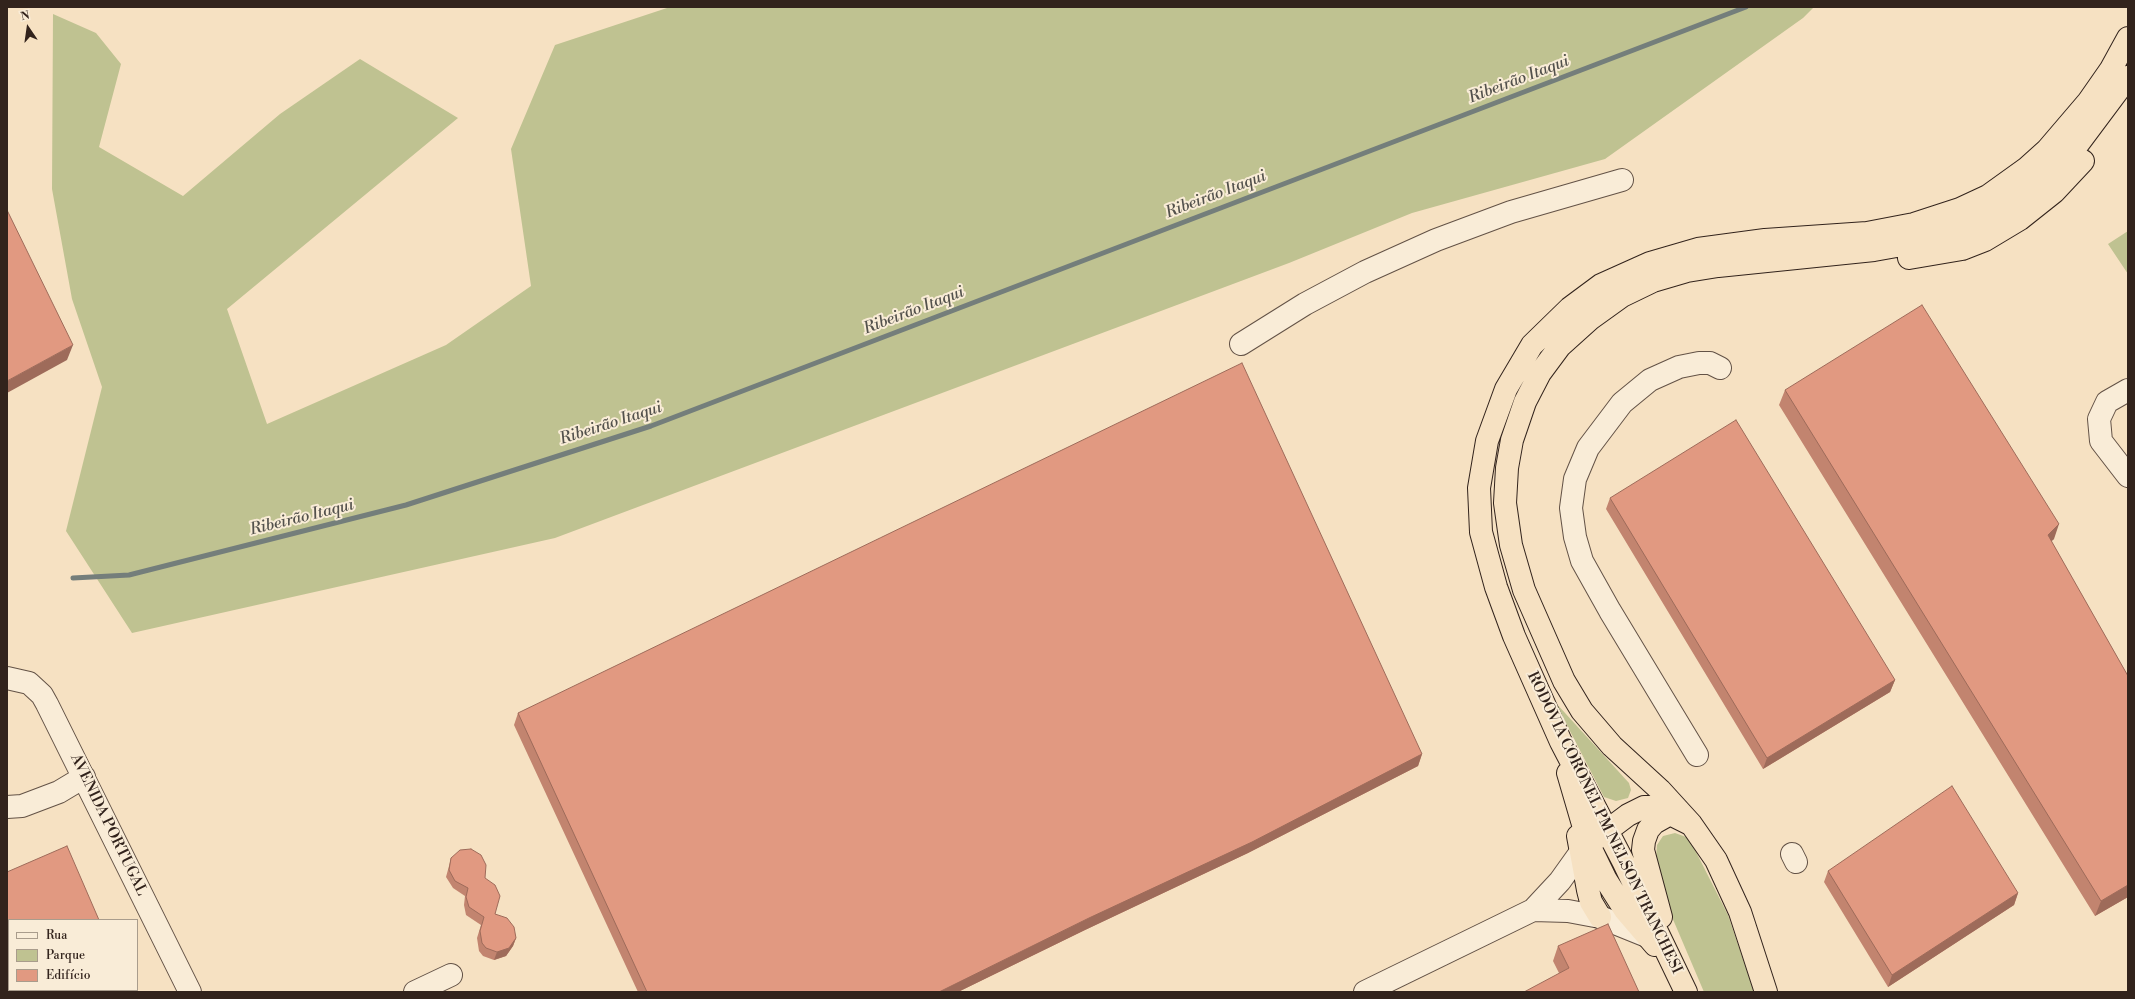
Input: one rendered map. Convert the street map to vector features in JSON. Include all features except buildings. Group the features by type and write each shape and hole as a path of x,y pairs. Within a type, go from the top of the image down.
{"highway":[{"name":"RODOVIA CORONEL PM NELSON TRANCHESI","path":"1686,992 1608,830 1561,742 1514,636 1496,588 1481,532 1479,488 1487,441 1506,389 1532,345 1570,308 1601,285 1650,263 1713,247 1765,240 1867,233 1914,224 1960,209 1988,196 2028,168 2048,150 2088,102 2111,69 2128,38"},
{"name":"RODOVIA CORONEL PM NELSON TRANCHESI","path":"1766,992 1740,912 1729,884 1716,860 1691,824 1660,790 1612,746 1582,711 1564,681 1524,590 1511,545 1505,503 1507,468 1512,440 1525,402 1540,373 1560,346 1590,319 1622,296 1653,282 1687,271 1874,250 1919,242 1957,233 1991,218 2018,200 2052,171 2075,148 2128,77"},
{"path":"1653,282 1751,277 1885,263 1962,249 1975,244 2020,219 2054,192 2091,152 2128,101"},
{"path":"1561,742 1585,849 1591,902 1600,917"},
{"path":"1585,849 1608,830 1637,810 1644,807 1660,807 1670,814 1691,824"},
{"path":"1670,814 1654,823 1648,830 1644,841 1643,850 1675,969"},
{"path":"1585,849 1625,910 1675,969"}],"street":[{"path":"1241,344 1305,304 1365,272 1436,240 1511,212 1622,180"},
{"path":"1697,755 1582,561 1575,537 1571,508 1575,479 1588,448 1622,404 1650,380 1679,367 1698,362 1710,363 1720,368"},
{"path":"2128,390 2107,402 2099,419 2101,440 2128,476"},
{"name":"AVENIDA PORTUGAL","path":"7,678 29,683 42,695 190,992"},
{"path":"7,807 22,806 59,792 84,777"},
{"path":"1365,992 1533,910 1560,881 1585,849"},
{"path":"1533,910 1568,911 1600,917 1647,936"},
{"path":"415,992 451,975"}],"green space":[{"path":"670,7 1814,7 1803,18 1605,159 1412,213 1289,263 555,538 132,633 66,531 102,387 72,299 52,189 53,14 96,33 121,64 99,147 183,196 280,114 360,59 458,118 227,309 267,424 446,345 531,286 511,149 555,45"},
{"path":"2128,231 2128,274 2108,244"},
{"path":"1555,702 1629,783 1631,790 1628,798 1616,801 1604,797"},
{"path":"1675,833 1686,837 1694,848 1728,915 1754,992 1704,992 1663,896 1656,858 1657,845 1663,836"}],"waterway":[{"name":"Ribeirão Itaqui","path":"73,578 129,575 406,505 651,426 1746,7"}]}
